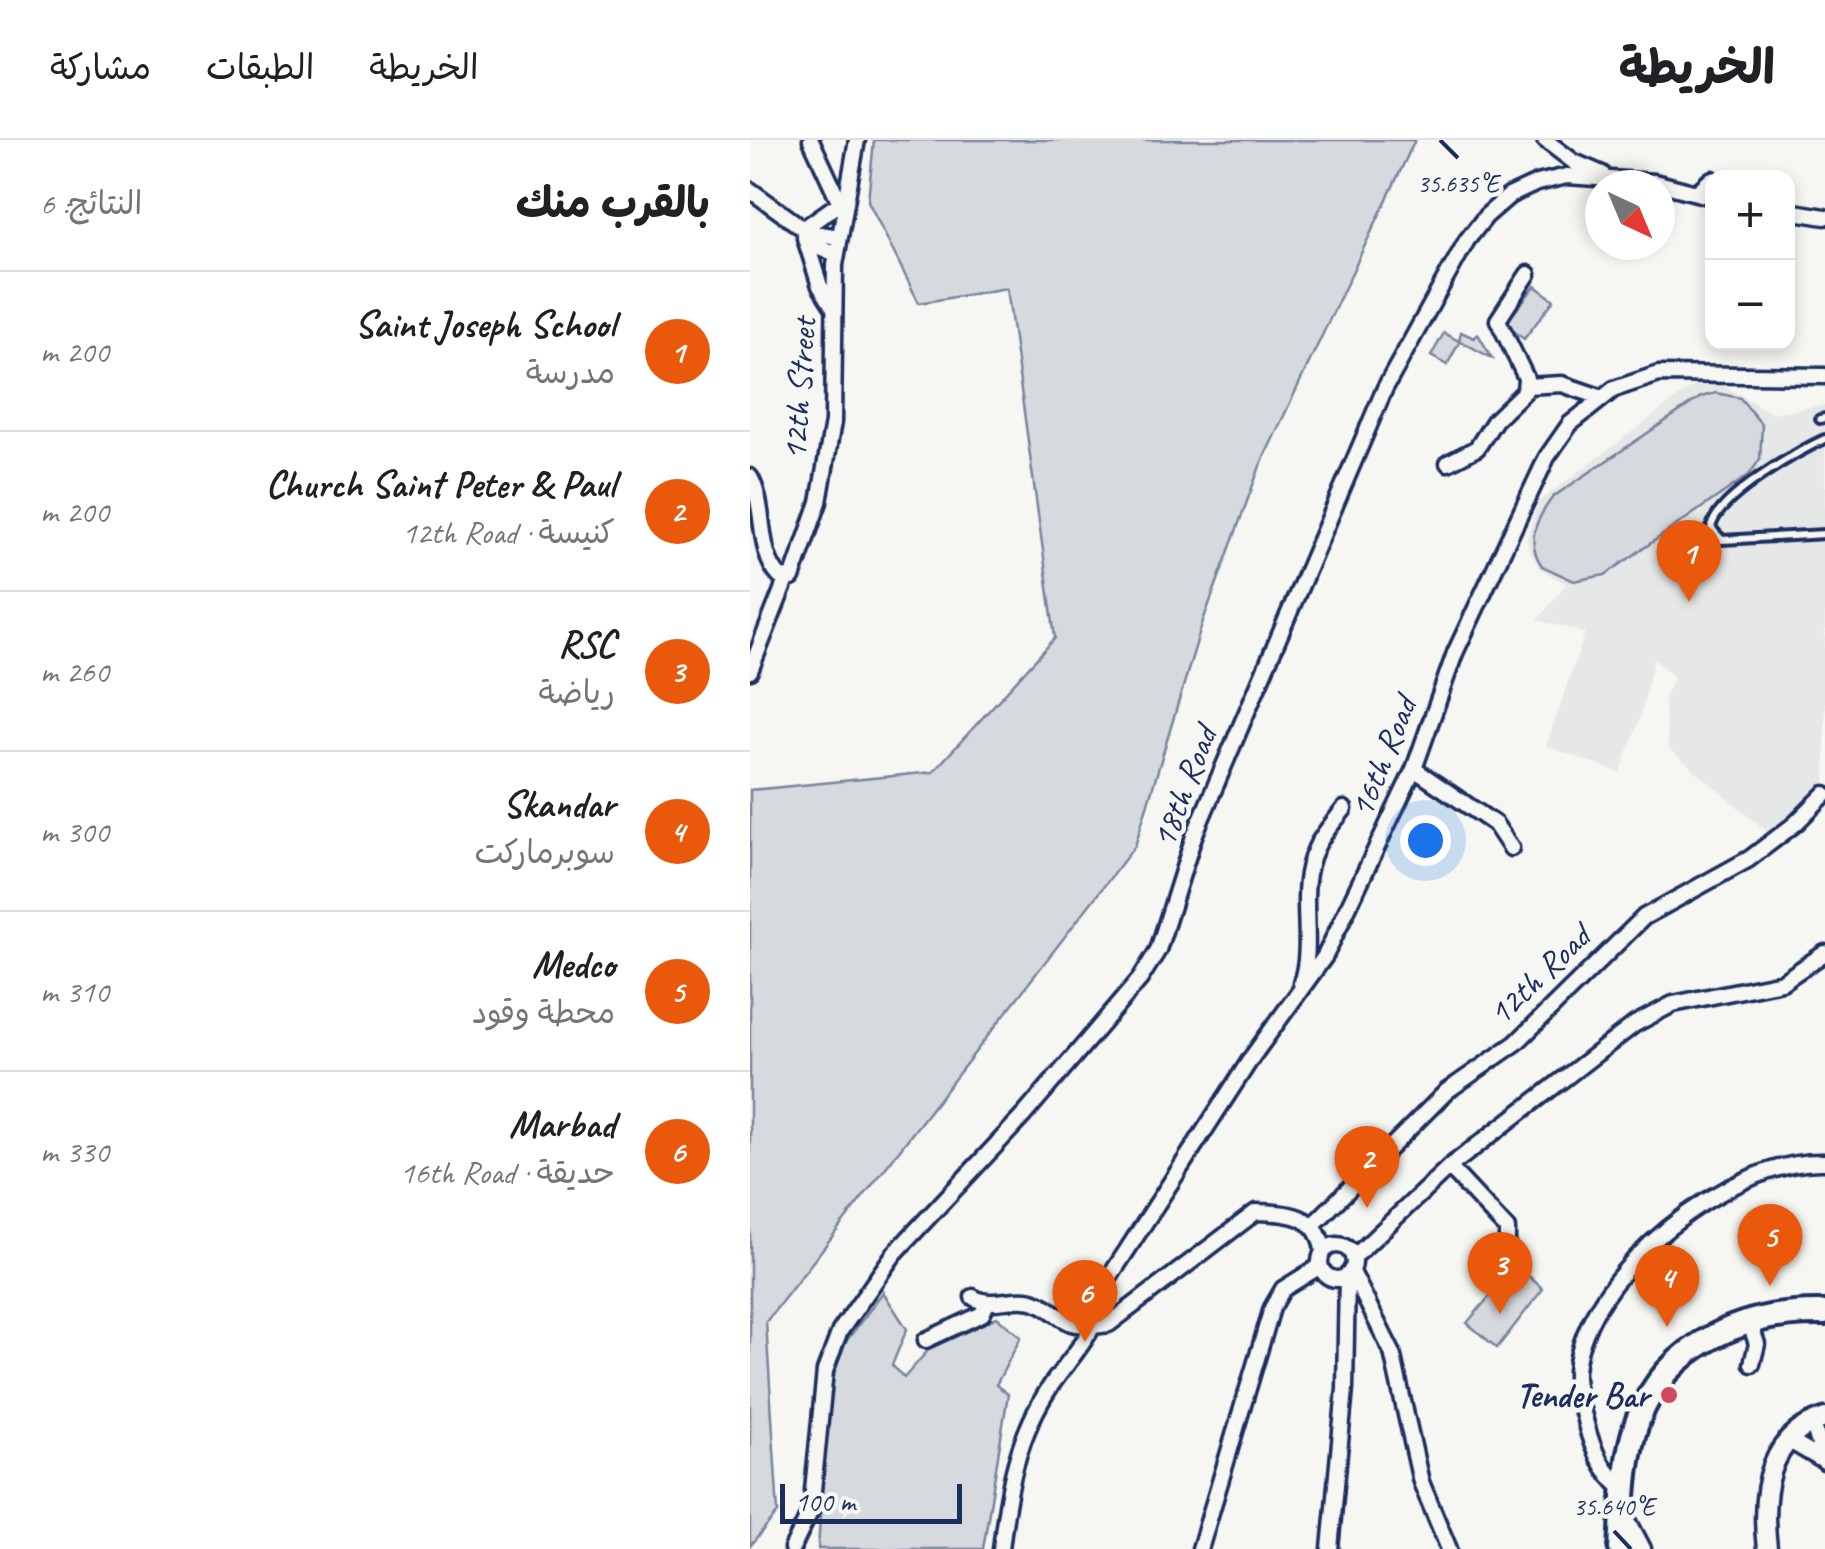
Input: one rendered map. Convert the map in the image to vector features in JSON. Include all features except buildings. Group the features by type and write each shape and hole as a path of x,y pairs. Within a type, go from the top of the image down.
{"highway":[{"path":"1620,1549 1623,1490 1638,1421 1668,1372 1693,1348 1749,1320 1825,1313"}],"street":[{"name":"12th Street","path":"750,477 761,504 772,566 786,580 796,574 807,546 826,471 833,422 836,254 857,140"},
{"path":"1545,140 1574,162 1593,170"},
{"path":"804,233 843,207 819,144"},
{"name":"18th Road","path":"792,1549 811,1510 825,1371 840,1331 894,1254 1024,1115 1140,978 1158,950 1194,836 1385,388 1467,240 1486,216 1537,183 1585,176"},
{"path":"1696,192 1705,185"},
{"name":"18th Road","path":"1675,188 1705,195"},
{"path":"750,190 836,254"},
{"path":"1795,212 1825,218"},
{"path":"804,233 840,237"},
{"path":"804,233 820,286 835,309"},
{"path":"1526,386 1498,320 1528,274"},
{"name":"16th Road","path":"1001,1549 1010,1474 1024,1434 1052,1385 1080,1350 1092,1325 1090,1308 1098,1295 1242,1072 1295,1002 1356,897 1414,770 1455,654 1547,457 1570,424 1600,398 1629,383 1675,373 1780,379 1825,376"},
{"path":"1448,462 1477,448 1526,386 1562,384 1600,398"},
{"path":"750,671 786,580"},
{"path":"1414,770 1495,824 1511,848"},
{"name":"12th Road","path":"1314,1224 1446,1091 1516,1043 1644,917 1749,859 1796,824 1825,794"},
{"path":"1295,1002 1308,963 1306,924 1312,859 1316,846 1344,809"},
{"path":"926,1340 982,1314 980,1300 1017,1298 1037,1302 1071,1325 1110,1324 1244,1218 1272,1213 1314,1224 1329,1277 1350,1268 1449,1167 1635,1024 1674,1004 1782,982 1825,953"},
{"path":"1623,1490 1595,1455 1576,1378 1583,1340 1596,1315 1629,1268 1683,1215 1778,1168 1825,1162"},
{"path":"1449,1167 1507,1229 1507,1241"},
{"path":"1200,1549 1272,1308 1283,1289 1338,1245 1392,1352 1420,1482 1449,1549"},
{"path":"1330,1549 1346,1388 1350,1268"},
{"path":"1749,1320 1757,1344 1752,1364"},
{"path":"1767,1549 1768,1475 1788,1440 1819,1420 1824,1462"},
{"path":"1788,1440 1824,1462"},
{"path":"1623,1516 1642,1549"}],"lane":[{"path":"1825,440 1776,466 1718,513 1712,523 1714,534 1722,540 1825,534"}],"shaded area":[{"path":"874,140 1415,140 1260,466 1203,621 1135,846 766,1322 778,1513 750,1546 750,790 933,772 1055,638 1007,288 919,303 868,201"},
{"path":"1535,286 1554,300 1524,339 1505,324"},
{"path":"1461,332 1474,338 1478,334 1492,358 1460,341 1447,365 1431,356 1444,333 1459,341"},
{"path":"1717,382 1772,413 1825,405 1825,783 1769,833 1668,748 1664,696 1675,678 1654,658 1639,721 1620,773 1546,746 1585,633 1538,620 1566,584 1539,568 1530,551 1527,539 1538,502 1693,386"},
{"path":"1716,393 1740,398 1762,425 1760,459 1749,475 1605,575 1574,581 1542,566 1534,548 1535,530 1553,497 1701,397"},
{"path":"1522,1270 1543,1289 1497,1348 1467,1323 1506,1277 1511,1282"},
{"path":"883,1292 907,1329 892,1365 904,1378 930,1348 997,1317 1021,1337 996,1385 1008,1394 983,1549 818,1549 827,1411 839,1351"}],"place":[{"name":"Saint Joseph School","path":"1689,602"},
{"name":"Church Saint Peter & Paul","path":"1367,1208"},
{"name":"Medco","path":"1770,1286"},
{"name":"RSC","path":"1500,1314"},
{"name":"Skandar","path":"1667,1327"},
{"name":"Marbad","path":"1085,1342"},
{"name":"Tender Bar","path":"1669,1395"}]}
